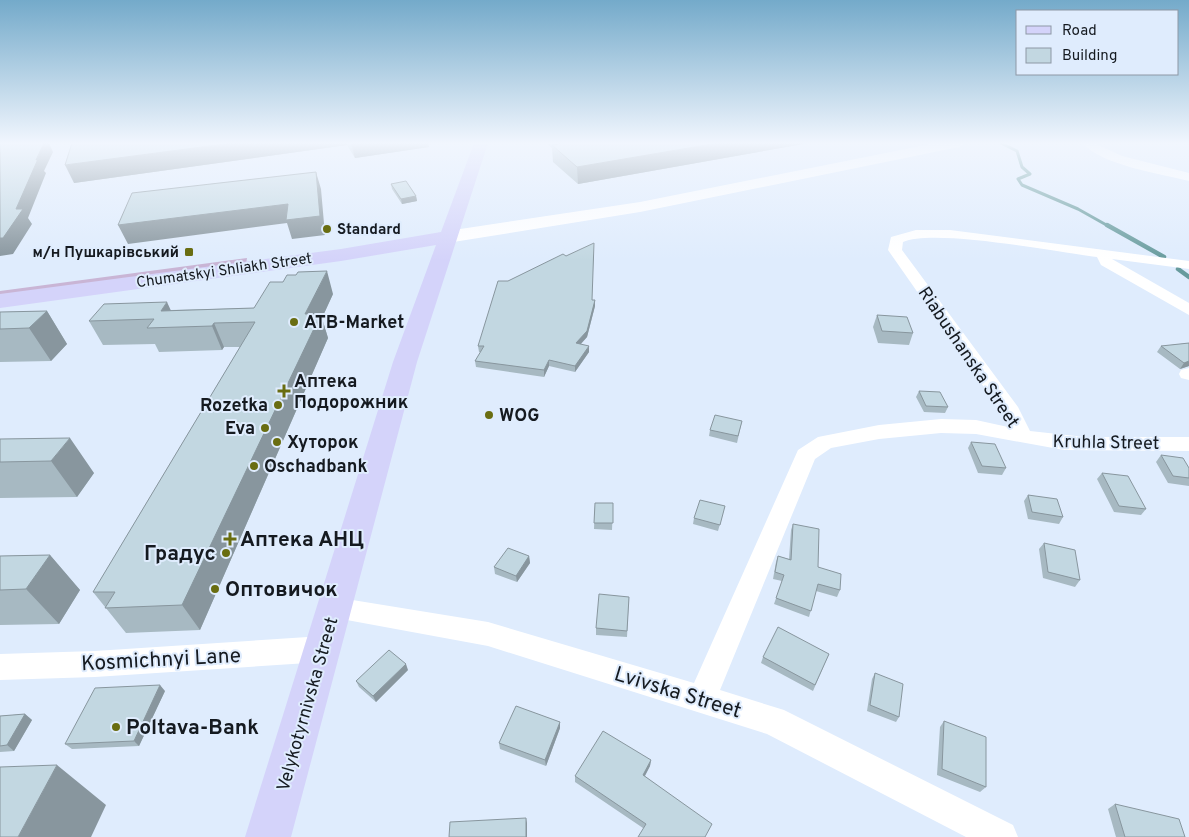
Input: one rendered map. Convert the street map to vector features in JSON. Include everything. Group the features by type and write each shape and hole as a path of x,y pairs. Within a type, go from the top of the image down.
{"main road":[{"name":"Velykotyrnivska Street","path":"268,837 408,354 467,182"},
{"name":"Chumatskyi Shliakh Street","path":"79,271 276,255 447,237 564,220 759,182"},
{"name":"Chumatskyi Shliakh Street","path":"0,301 276,255"}],"street":[{"name":"Riabushanska Street","path":"1023,437 1011,412 895,250 896,240 906,235 922,233 950,234 1189,264"},
{"path":"1103,254 1106,262 1189,310"},
{"name":"Riabushanska Street","path":"701,700 806,455 825,442 879,432 941,426 976,427 1023,437"},
{"name":"Kruhla Street","path":"1023,437 1042,441 1080,443 1189,444"},
{"name":"Lvivska Street","path":"334,608 488,634 701,700 773,720 1001,837"},
{"name":"Kosmichnyi Lane","path":"0,667 95,664 323,649"}],"shaded area":[{"path":"247,258 246,264 0,297 0,291"}],"building":[{"path":"0,182 28,182 16,209 23,209 3,238 0,238"},
{"path":"228,182 317,182 320,216 286,220 288,204 118,225 132,193"},
{"path":"407,182 416,196 401,199 391,184"},
{"path":"594,243 592,300 595,300 587,331 576,343 589,346 575,366 549,360 544,370 475,361 484,346 478,346 498,281 508,281 563,254 566,256"},
{"path":"327,271 305,314 321,314 182,605 105,608 115,592 93,592 255,322 214,323 212,326 147,328 154,319 89,321 104,304 167,302 161,311 254,308 270,282 283,282 287,275 296,275 298,272"},
{"path":"47,311 29,328 0,329 0,312"},
{"path":"877,315 907,317 913,333 882,331"},
{"path":"1189,343 1189,361 1184,363 1161,346"},
{"path":"919,391 940,392 948,407 926,406"},
{"path":"715,415 742,421 738,436 710,430"},
{"path":"70,438 51,461 0,462 0,439"},
{"path":"971,442 995,444 1006,468 982,466"},
{"path":"1161,455 1183,458 1189,468 1189,478 1173,476"},
{"path":"1102,473 1128,476 1146,509 1119,506"},
{"path":"1028,495 1057,499 1063,517 1032,512"},
{"path":"700,500 725,506 720,525 694,518"},
{"path":"595,503 613,503 613,523 594,523"},
{"path":"793,524 819,529 818,567 841,574 840,590 818,584 811,611 776,598 784,575 775,572 778,556 791,560"},
{"path":"1044,543 1075,550 1080,580 1048,572"},
{"path":"508,548 529,556 516,576 494,567"},
{"path":"50,555 26,589 0,590 0,556"},
{"path":"599,594 629,597 627,631 596,628"},
{"path":"778,627 829,654 815,685 763,657"},
{"path":"389,650 406,664 373,696 356,681"},
{"path":"875,673 903,684 899,717 870,705"},
{"name":"Poltava-Bank","path":"160,685 134,741 65,744 95,688"},
{"path":"516,706 560,722 545,760 499,743"},
{"path":"25,714 7,745 0,746 0,716"},
{"path":"944,721 986,737 986,787 942,769"},
{"path":"603,731 651,760 643,775 712,824 705,837 638,837 646,824 575,776"},
{"path":"57,765 18,837 0,837 0,767"},
{"path":"1115,804 1179,819 1185,837 1125,837"},
{"path":"526,818 526,837 449,837 450,822"}],"waterway":[{"path":"1020,182 1022,185 1078,209 1110,227"},
{"path":"1107,225 1164,257"},
{"path":"1178,269 1189,277"}],"place":[{"name":"Standard","path":"327,229"},
{"name":"м/н Пушкарівський","path":"189,252"},
{"name":"ATB-Market","path":"294,322"},
{"name":"Аптека Подорожник","path":"284,391"},
{"name":"Rozetka","path":"278,405"},
{"name":"WOG","path":"489,415"},
{"name":"Eva","path":"265,428"},
{"name":"Хуторок","path":"277,442"},
{"name":"Oschadbank","path":"254,466"},
{"name":"Аптека АНЦ","path":"230,539"},
{"name":"Градус","path":"226,553"},
{"name":"Оптовичок","path":"215,589"},
{"name":"Poltava-Bank","path":"116,727"}]}
